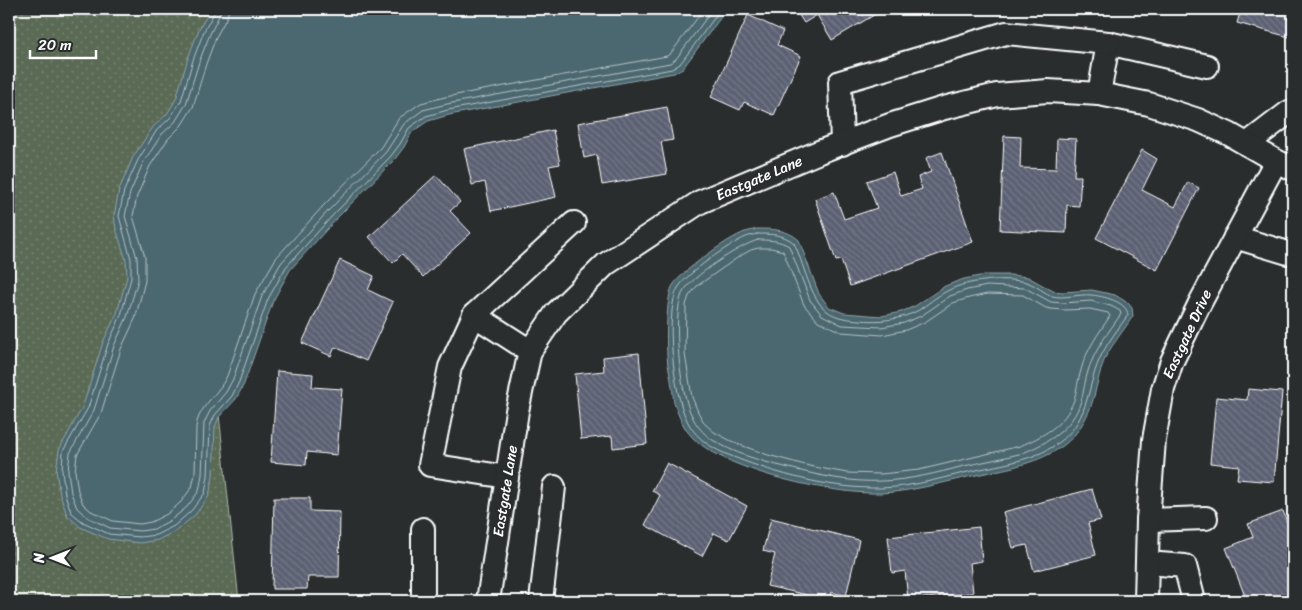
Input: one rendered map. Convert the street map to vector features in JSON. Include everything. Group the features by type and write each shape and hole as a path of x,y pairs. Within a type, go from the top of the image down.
{"street":[{"path":"842,144 840,82 1006,33 1108,43 1207,66"},
{"path":"1099,94 1108,43"},
{"name":"Eastgate Lane","path":"488,601 517,411 530,351 556,313 606,264 700,202 890,125 944,108 997,95 1048,91 1099,94 1149,104 1198,120 1229,134 1285,165"},
{"path":"1247,144 1289,112 1293,113"},
{"name":"Eastgate Drive","path":"1146,601 1148,520 1154,440 1162,388 1176,353 1200,303 1235,237 1285,165"},
{"path":"507,477 430,464 450,367 474,315 574,223"},
{"path":"1235,237 1288,253 1293,252"},
{"path":"474,315 530,351"},
{"path":"541,601 554,487"},
{"path":"1148,520 1206,518"},
{"path":"423,529 423,601"},
{"path":"1147,563 1185,566 1194,601"}],"green space":[{"path":"9,9 435,9 212,349 239,601 9,601"}],"water":[{"path":"211,9 727,9 683,68 674,73 449,115 428,121 412,132 395,159 337,218 290,270 273,301 244,384 236,399 219,417 215,427 213,476 209,496 195,515 177,530 158,540 140,543 108,539 80,527 67,515 60,495 56,471 59,450 83,406 103,342 117,313 127,277 126,260 114,216 119,190 133,157 153,127 167,114 176,99 199,29"},
{"path":"757,229 784,232 799,240 819,294 829,307 844,313 882,316 901,312 915,306 945,286 964,279 985,275 1010,275 1028,277 1053,291 1092,290 1115,295 1128,303 1132,308 1133,316 1106,356 1091,406 1083,422 1064,445 1035,461 932,485 882,493 837,490 783,479 731,461 709,450 693,438 682,422 674,403 668,363 668,310 672,287 684,273 717,248 737,235"}],"building":[{"path":"795,9 884,9 832,40 817,15 804,23"},
{"path":"1241,9 1293,9 1293,38 1237,23"},
{"path":"748,15 783,31 777,45 801,56 774,115 744,102 740,110 711,97"},
{"path":"667,107 673,140 661,142 667,174 602,185 597,155 584,158 578,123"},
{"path":"553,130 560,164 549,166 556,197 491,211 485,182 472,185 464,149"},
{"path":"1004,136 1021,137 1020,168 1056,169 1057,138 1076,139 1074,176 1081,176 1079,206 1067,205 1066,233 1000,230"},
{"path":"1142,150 1157,159 1142,190 1175,207 1188,182 1199,188 1157,270 1096,238"},
{"path":"942,152 973,242 850,286 841,260 836,261 815,199 834,192 844,219 877,208 867,181 893,172 901,196 922,189 918,177 931,172 926,158"},
{"path":"436,175 460,202 450,211 471,233 423,277 402,254 393,263 369,237"},
{"path":"340,260 374,276 368,290 393,302 366,361 335,347 331,356 302,343"},
{"path":"639,353 647,444 613,448 612,436 581,439 575,374 604,371 603,357"},
{"path":"277,371 313,374 312,387 342,389 337,455 307,452 306,465 271,462"},
{"path":"1248,389 1282,392 1274,482 1237,479 1239,466 1210,463 1216,397 1247,400"},
{"path":"667,463 747,506 729,540 714,533 702,556 645,525 660,495 652,491"},
{"path":"1092,489 1101,520 1088,523 1096,555 1034,571 1027,545 1013,548 1003,512"},
{"path":"274,498 310,498 310,511 340,512 339,577 308,577 307,589 272,589"},
{"path":"1283,511 1293,538 1293,601 1281,601 1279,597 1269,601 1247,601 1226,548 1253,537 1248,524"},
{"path":"771,518 859,540 846,596 831,592 829,600 767,586 775,554 763,551"},
{"path":"979,527 982,561 970,563 973,593 908,600 905,571 892,573 888,537"}]}
